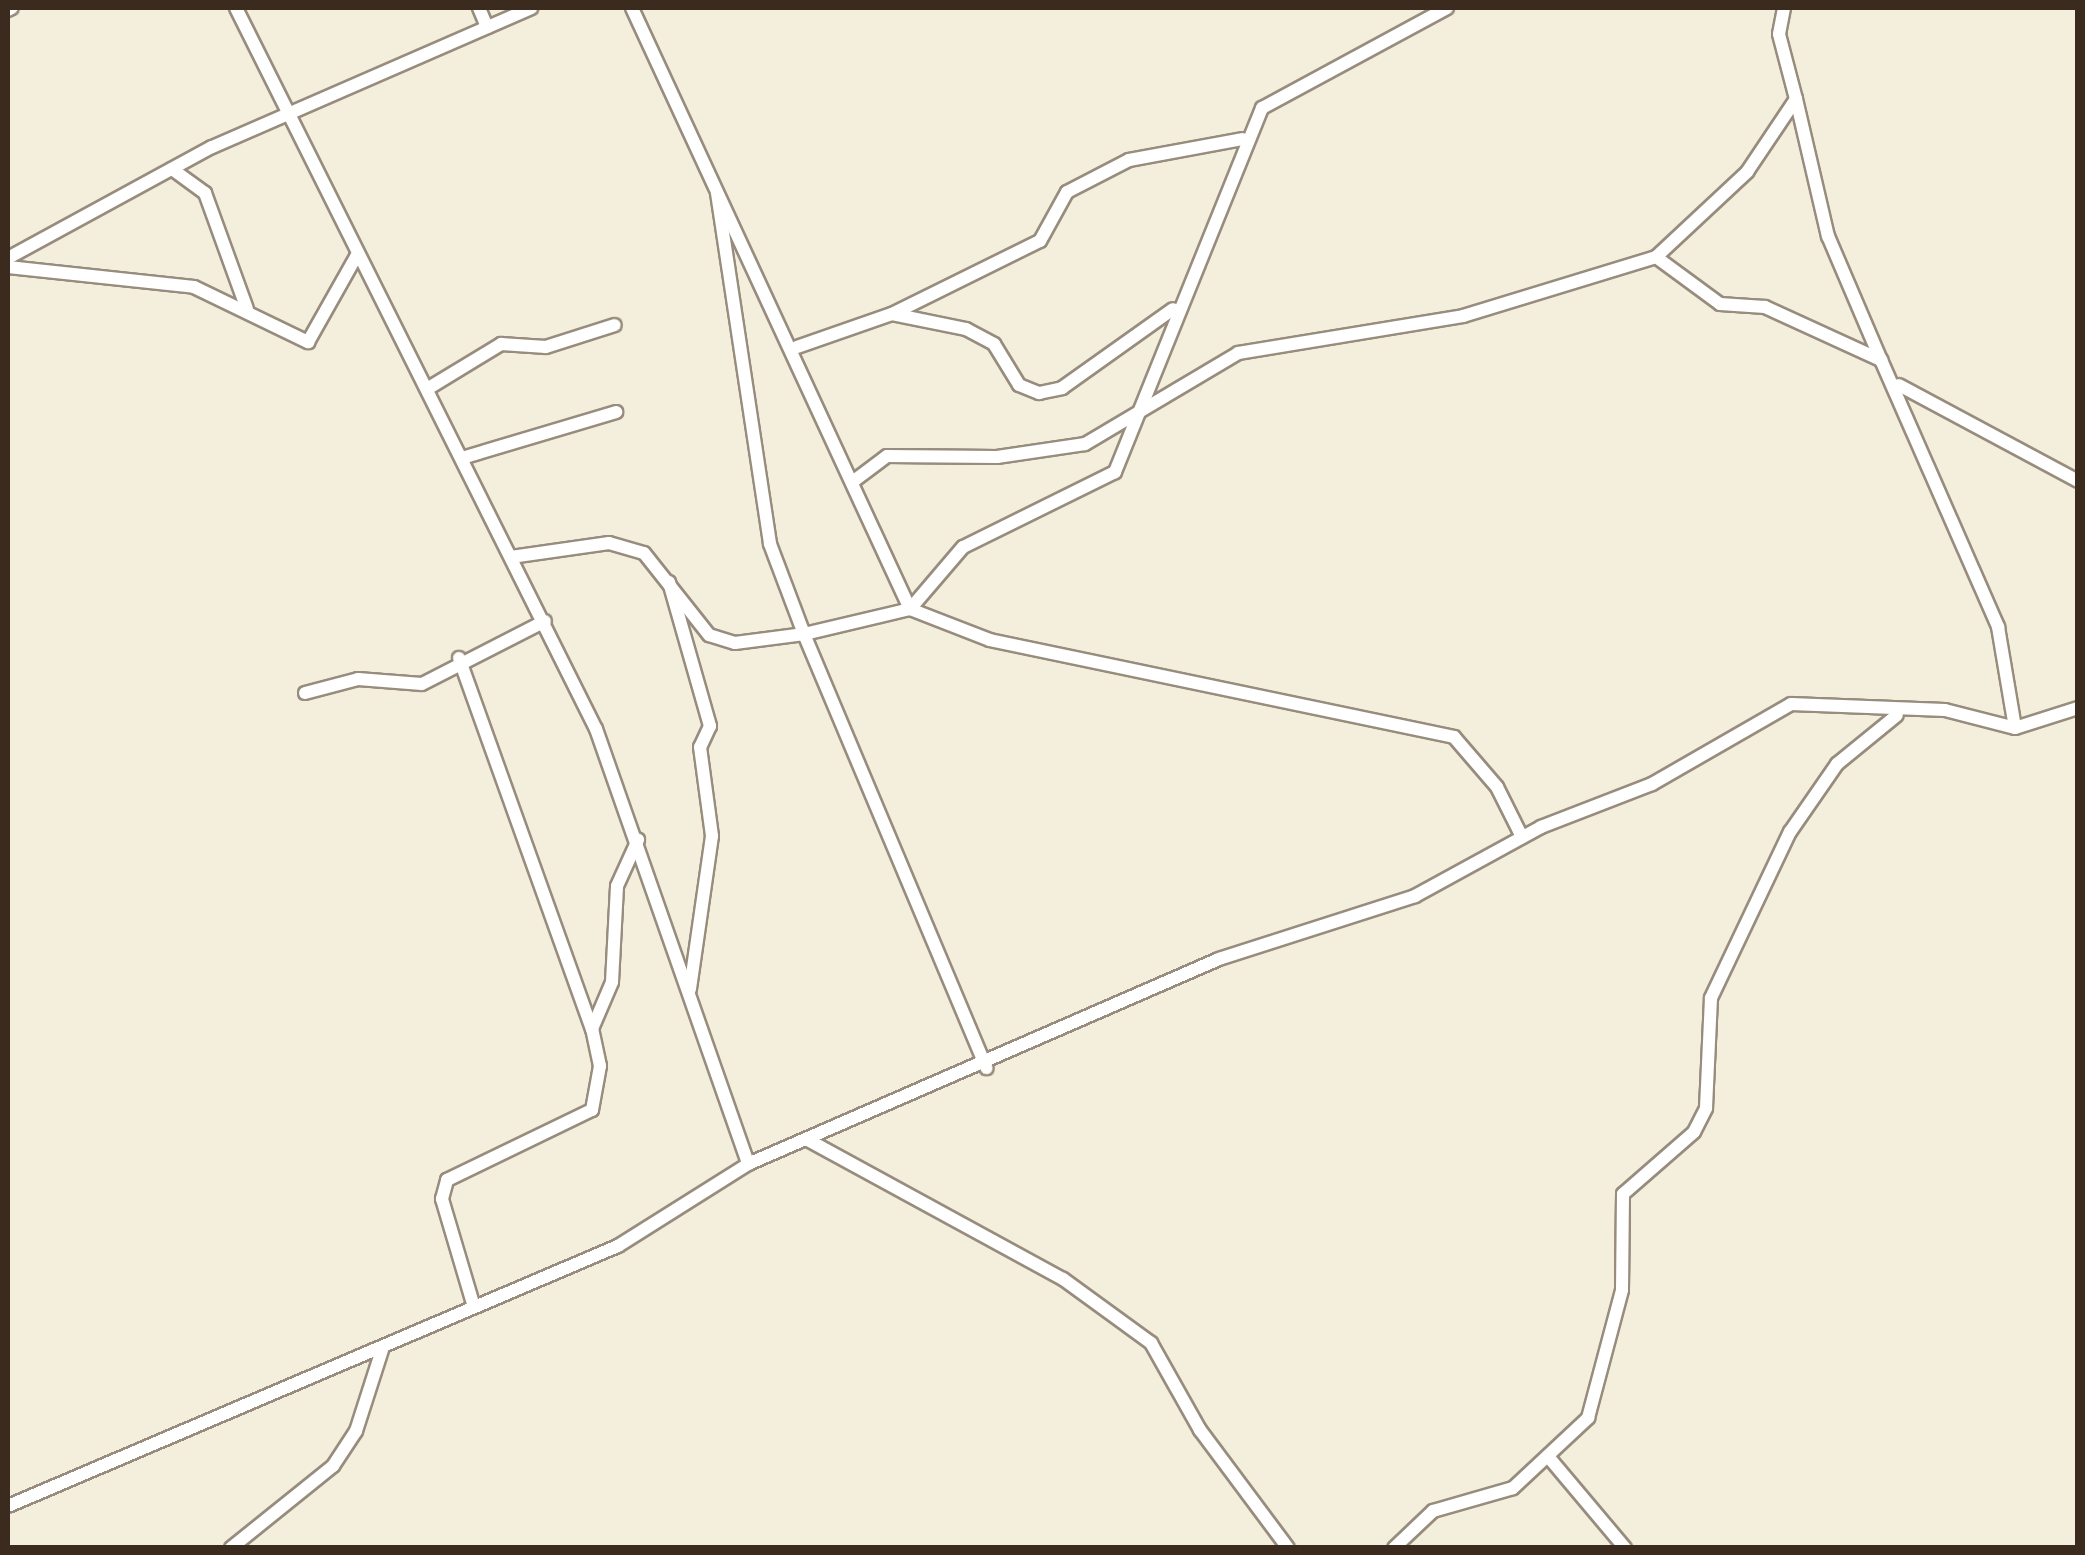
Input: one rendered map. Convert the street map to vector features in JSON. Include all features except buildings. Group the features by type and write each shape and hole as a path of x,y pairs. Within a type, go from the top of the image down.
{"street":[{"path":"236,8 357,255 545,620 638,840 748,1164"},
{"path":"479,8 488,27"},
{"path":"8,258 172,169 531,8"},
{"path":"632,8 796,347 910,609"},
{"path":"910,609 963,547 1115,472 1174,308 1242,138 1279,95 1448,8"},
{"path":"1784,8 1779,34 1828,236 1880,360 1898,384 1998,628 2015,728"},
{"path":"855,480 887,456 1015,455 1085,444 1238,353 1462,316 1656,257 1747,172 1796,99"},
{"path":"796,347 892,314 1040,241 1067,192 1129,160 1242,138"},
{"path":"172,169 205,194 247,309"},
{"path":"715,179 770,544 986,1068"},
{"path":"8,268 194,288 247,309 308,342 357,255"},
{"path":"1656,257 1720,304 1765,307 1880,360"},
{"path":"892,314 966,328 994,344 1019,384 1039,392 1062,388 1174,308"},
{"path":"427,389 501,344 546,347 615,325"},
{"path":"1898,384 2078,481"},
{"path":"462,458 616,412"},
{"path":"511,558 610,543 644,553 709,634 735,642 804,634 910,609 990,640 1454,736 1498,787 1522,837"},
{"path":"669,582 710,726 700,746 712,836 689,992"},
{"path":"305,693 358,679 422,684 459,658 545,620"},
{"path":"459,658 592,1029 600,1066 592,1110 578,1124 447,1180 442,1199 474,1307"},
{"path":"8,1506 88,1477 202,1416 382,1350 632,1240 748,1164 986,1068 1219,959 1415,896 1522,837 1652,784 1791,704 1897,715 1945,710 2015,728 2078,708"},
{"path":"1394,1548 1434,1511 1514,1488 1551,1460 1588,1418 1615,1322 1624,1194 1694,1132 1706,1108 1711,998 1790,832 1837,764 1897,715"},
{"path":"592,1029 612,982 617,886 638,840"},
{"path":"808,1140 1063,1279 1151,1343 1200,1430 1288,1548"},
{"path":"230,1548 334,1466 362,1418 382,1350"},
{"path":"1551,1460 1625,1548"}]}
